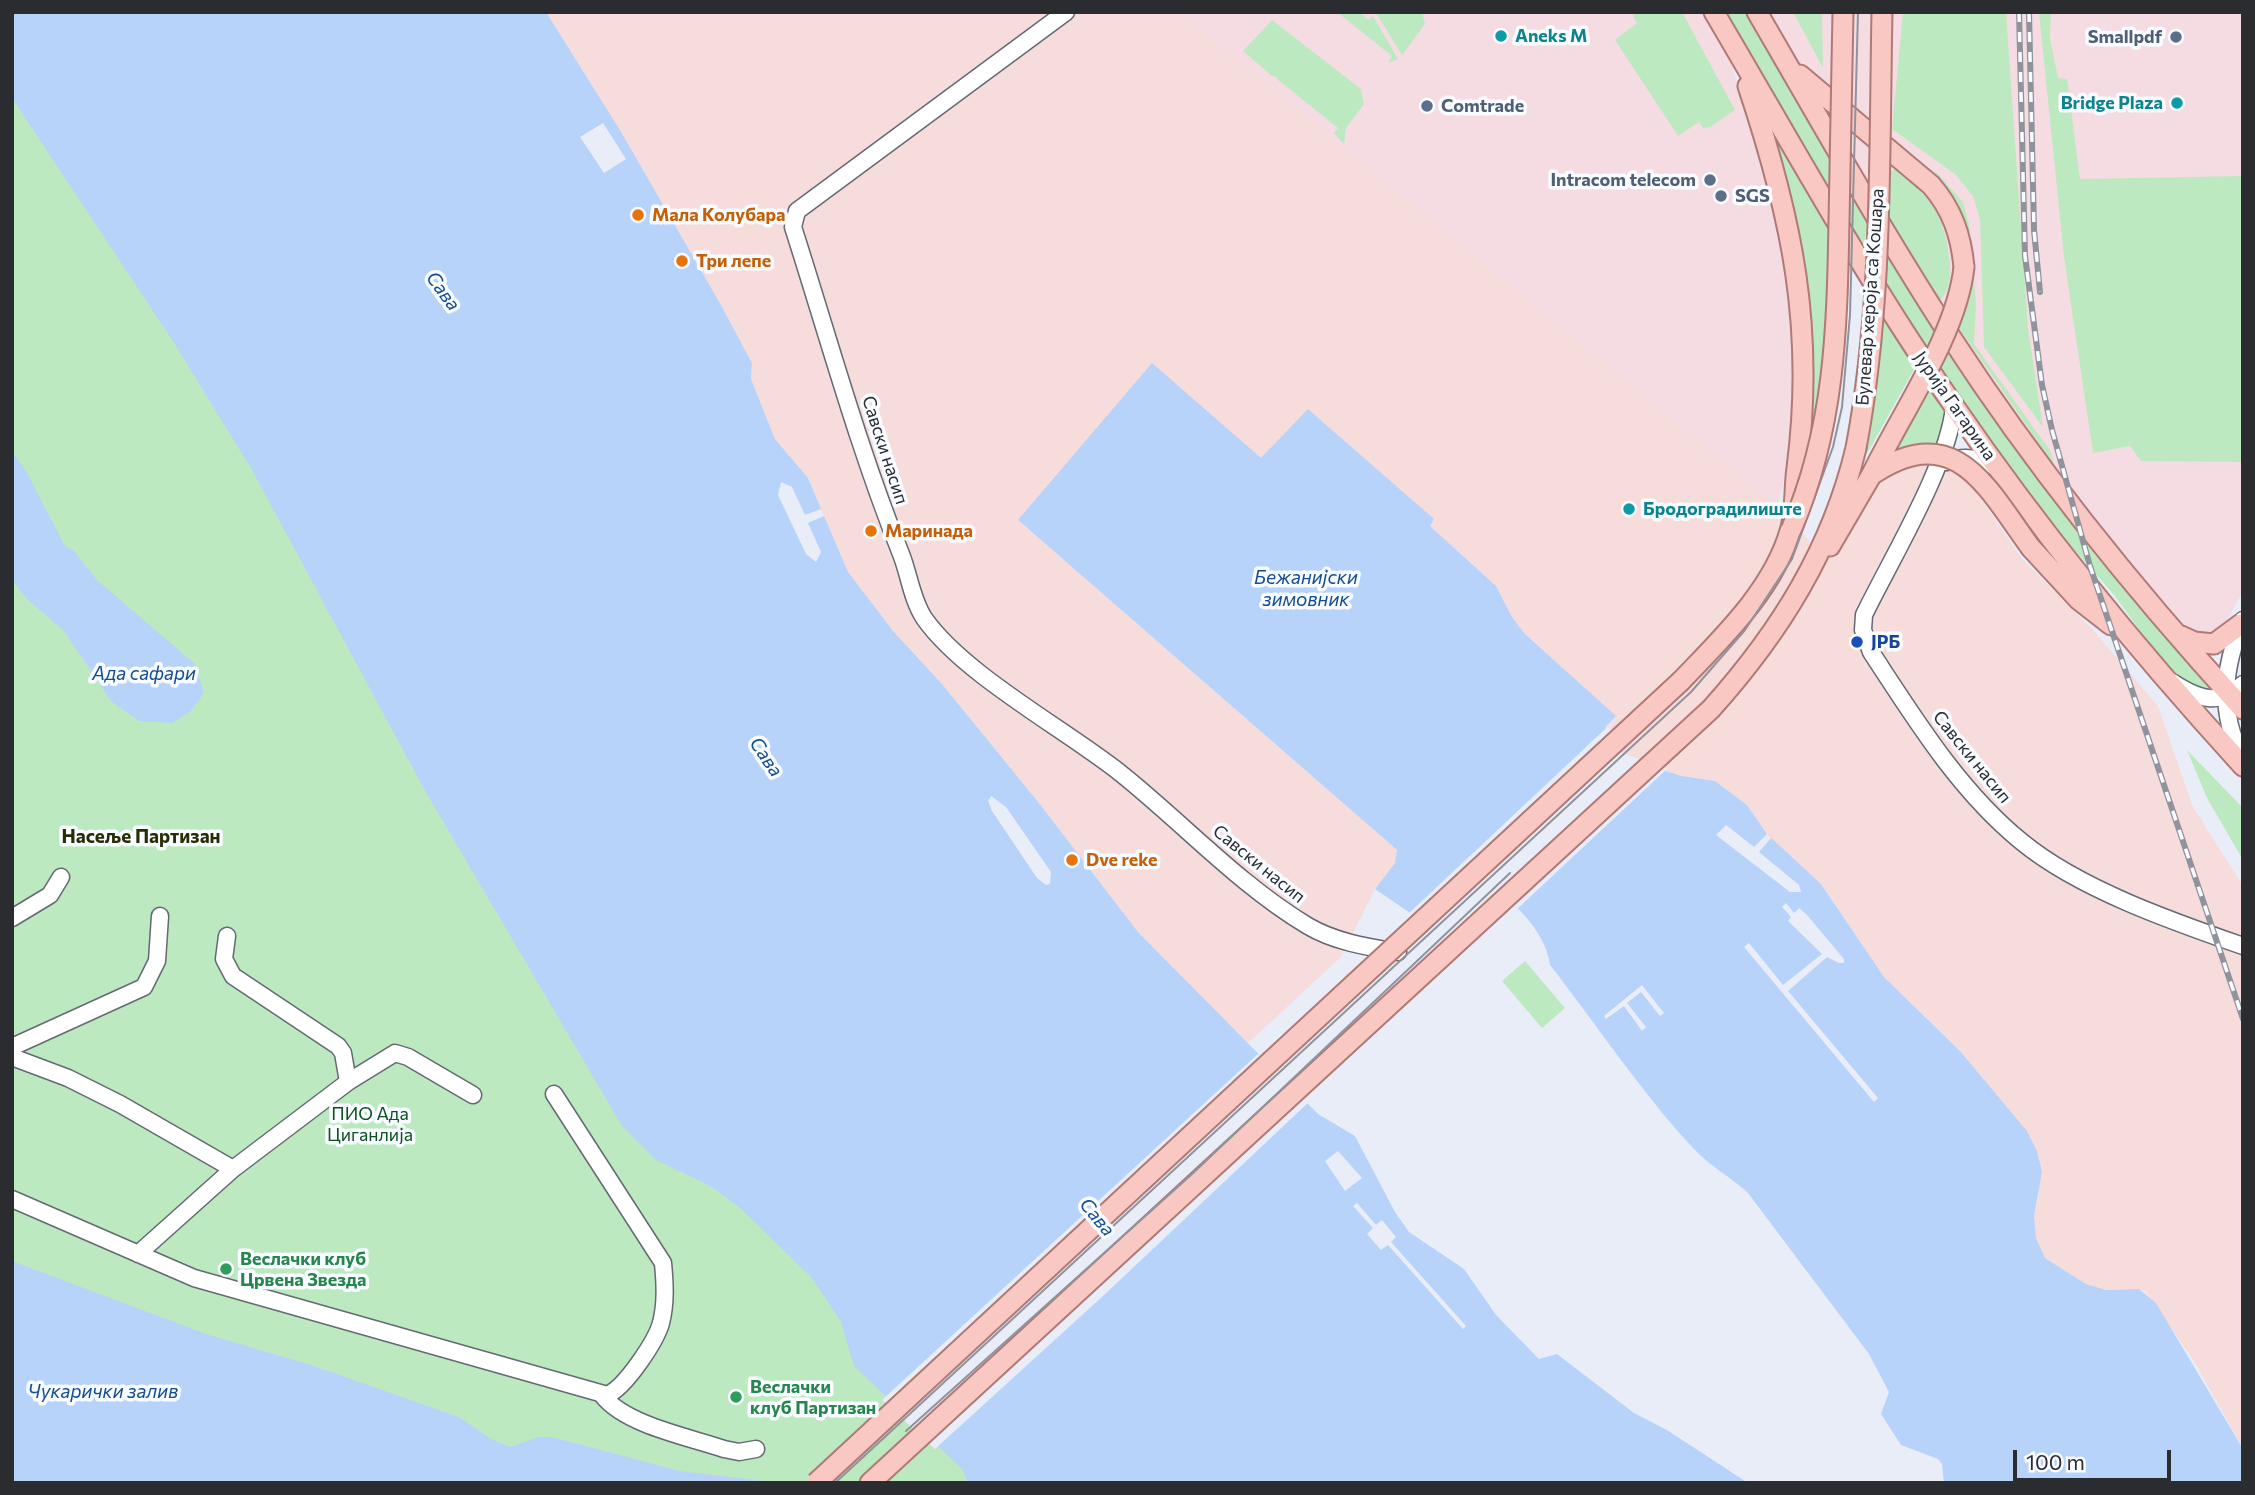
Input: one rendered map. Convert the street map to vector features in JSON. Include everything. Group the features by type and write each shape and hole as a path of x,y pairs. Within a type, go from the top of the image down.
{"main road":[{"name":"Јурија Гагарина","path":"1714,12 1890,310 1954,407 2127,634 2243,766"},
{"name":"Јурија Гагарина","path":"1757,12 1904,263 1996,404 2082,520 2233,695"},
{"name":"Булевар хероја са Кошара","path":"816,1483 1682,681 1759,592 1791,530 1814,470 1828,414 1833,376 1843,12"},
{"name":"Булевар хероја са Кошара","path":"870,1483 1711,709 1772,636 1818,560 1852,463 1868,373 1877,254 1882,12"},
{"path":"1737,52 1783,204 1800,293 1804,396 1791,530"},
{"path":"1787,64 1931,185 1943,199 1956,225 1964,267 1959,293 1946,329 1845,524 1818,560"},
{"path":"1872,474 1893,461 1912,454 1930,453 1953,460 1986,485 2031,548 2079,600 2127,634"},
{"path":"2178,634 2194,642 2214,644 2242,622"}],"street":[{"name":"Савски насип","path":"1066,12 797,211 794,219 793,227 887,518 923,617 980,672 1120,773 1288,913 1321,933 1359,945 1398,952"},
{"name":"Савски насип","path":"1954,407 1951,427 1934,473 1863,622 1871,652 1965,786 2025,845 2087,883 2192,928 2243,946"},
{"path":"1934,473 1947,462 1961,457 1976,457 1998,468"},
{"path":"2242,622 2229,663 2235,742 2243,759"},
{"path":"2159,672 2193,694 2233,695"},
{"path":"12,918 50,895 61,877"},
{"path":"12,1047 144,987 157,961 160,916"},
{"path":"227,936 224,959 233,976 338,1046 343,1053 348,1082"},
{"path":"138,1254 233,1168 348,1082 395,1052 408,1056 473,1095"},
{"path":"12,1057 68,1078 120,1104 233,1168"},
{"path":"554,1094 663,1263 666,1293 660,1325 624,1384 616,1391 603,1396"},
{"path":"12,1199 204,1281 603,1396 613,1408 629,1417 724,1449 739,1452 756,1449"}],"shaded area":[{"path":"546,12 1181,12 1760,491 1806,537 1825,561 1842,528 1889,471 1935,455 1969,481 2022,559 2093,630 2158,706 2192,805 2243,886 2243,1449 2194,1361 2146,1292 2139,1289 2106,1290 2086,1284 2045,1258 2036,1238 2034,1216 2039,1195 2027,1131 1960,1051 1884,977 1824,888 1767,834 1747,805 1715,781 1682,776 1611,754 1602,744 1606,725 1615,716 1525,634 1512,617 1496,586 1430,526 1434,520 1309,410 1261,459 1018,520 1397,850 1395,863 1375,889 1341,957 1247,1044 1138,932 1039,803 942,684 894,632 848,572 808,478 775,439 751,379 752,363 721,305 620,130"},
{"path":"1181,12 1702,12 1729,58 1785,227 1796,310 1795,385 1791,450 1777,511 1760,491"},
{"path":"1763,12 2243,12 2243,591 2224,626 2212,635 2200,636 2188,630 2067,488 2011,412 1911,261"}],"green space":[{"name":"ПИО Ада Циганлија","path":"12,12 45,12 1049,1483 12,1483"},
{"path":"1337,12 1360,12 1368,20 1373,16 1398,59 1388,63 1392,56"},
{"path":"1422,12 1425,24 1402,55 1376,13"},
{"path":"1636,12 1682,12 1735,110 1710,127 1703,128 1699,122 1678,136 1615,40 1637,23 1633,16"},
{"path":"1722,12 1747,12 2008,439 2212,692 2197,688 2169,667 2113,594 2007,470 1895,301"},
{"path":"1793,12 1822,12 1823,68"},
{"path":"1903,12 2006,12 2028,329 2043,427 1984,347 1980,220 1973,196 1955,174 1892,129"},
{"path":"2039,12 2051,12 2050,38 2058,78 2067,79 2080,179 2243,176 2243,462 2141,461 2130,446 2093,453 2064,257"},
{"path":"1272,20 1361,89 1364,104 1346,128 1344,144 1334,133 1338,128 1243,51"},
{"path":"1761,105 1829,220 1825,374 1808,450 1810,342"},
{"path":"1898,149 1938,174 1963,202 1969,224 1976,302 1974,344 2051,452 2054,465 1959,328 1967,301 1965,246"},
{"path":"1897,169 1929,200 1941,222 1948,249 1950,274 1947,289 1940,300 1889,217 1890,171"},
{"path":"1885,310 1918,362 1867,454"},
{"path":"1931,380 1950,411 1937,447 1889,457"},
{"path":"2187,750 2243,808 2243,860 2207,798"},
{"path":"1525,961 1565,1008 1542,1028 1502,981"}],"water":[{"name":"Сава","path":"12,12 546,12 620,130 721,305 752,363 751,379 775,439 808,478 848,572 894,632 942,684 1039,803 1138,932 1318,1114 1355,1136 1395,1212 1409,1232 1464,1269 1496,1315 1539,1359 1557,1354 1634,1413 1667,1430 1748,1483 968,1483 963,1470 854,1366 841,1322 812,1278 739,1207 710,1186 656,1160 622,1126 424,789 252,470 176,346 12,98"},
{"name":"Бежанијски зимовник","path":"1152,363 1261,458 1308,409 1434,519 1430,526 1496,586 1512,617 1525,634 1616,716 1606,726 1602,744 1611,754 1682,776 1715,781 1747,805 1767,834 1821,884 1884,977 1960,1051 2027,1131 2037,1151 2042,1172 2034,1216 2036,1238 2045,1258 2086,1284 2106,1290 2139,1289 2156,1303 2243,1449 2243,1483 1944,1483 1942,1464 1938,1459 1901,1445 1881,1414 1889,1392 1869,1354 1748,1193 1695,1150 1639,1083 1550,965 1541,939 1524,915 1481,877 1416,917 1375,889 1395,863 1397,850 1018,520"},
{"name":"Ада сафари","path":"12,452 26,471 65,546 73,550 98,581 195,664 204,693 190,712 172,723 139,721 112,702 64,631 27,599 12,580"},
{"name":"Чукарички залив","path":"12,1261 206,1334 311,1365 459,1417 491,1439 510,1447 539,1437 552,1437 680,1471 781,1483 12,1483"}],"pier":[{"path":"603,123 626,159 604,173 580,137"},
{"path":"781,482 792,487 805,515 821,509 824,516 808,523 821,552 816,562 806,554 778,495"},
{"path":"1619,716 1610,727 1606,744 1612,750 1668,768 1515,911 1479,880 1415,920 1407,915"},
{"path":"991,796 1006,807 1051,872 1050,884 1046,885 1037,878 992,811 988,801"},
{"path":"1726,825 1754,847 1767,834 1771,838 1759,852 1799,885 1801,892 1790,892 1716,835"},
{"path":"1786,903 1794,913 1799,908 1807,915 1844,959 1844,963 1839,963 1827,957 1788,991 1878,1098 1874,1102 1744,947 1749,943 1783,985 1822,954 1788,921 1791,917 1782,907"},
{"path":"1642,985 1664,1013 1660,1016 1641,992 1627,1003 1646,1027 1642,1031 1624,1006 1606,1019 1604,1016"},
{"path":"1260,1052 1310,1101 1103,1296 935,1449 882,1400"},
{"path":"1338,1151 1362,1178 1345,1191 1325,1161"},
{"path":"1357,1203 1376,1225 1382,1220 1396,1237 1391,1242 1466,1326 1463,1329 1388,1245 1381,1250 1367,1234 1373,1228 1353,1206"}],"tram line":[{"path":"835,1483 1691,692 1745,630 1792,559 1833,447 1842,407 1850,315 1858,12"},
{"path":"906,1431 1191,1175 1510,873"}],"railway":[{"path":"2019,12 2025,256 2042,385 2052,430 2090,566 2243,1019"},
{"path":"2029,12 2034,230 2040,292"}],"place":[{"name":"Aneks M","path":"1501,36"},
{"name":"Smallpdf","path":"2176,37"},
{"name":"Bridge Plaza","path":"2177,103"},
{"name":"Comtrade","path":"1427,106"},
{"name":"Intracom telecom","path":"1710,180"},
{"name":"SGS","path":"1721,196"},
{"name":"Мала Колубара","path":"638,215"},
{"name":"Три лепе","path":"682,261"},
{"name":"Бродоградилиште","path":"1629,509"},
{"name":"Маринада","path":"871,531"},
{"name":"ЈРБ","path":"1857,642"},
{"name":"Dve reke","path":"1072,860"},
{"name":"Веслачки клуб Црвена Звезда","path":"226,1269"},
{"name":"Веслачки клуб Партизан","path":"736,1397"}],"district":[{"name":"Насеље Партизан","path":"141,837"}]}
